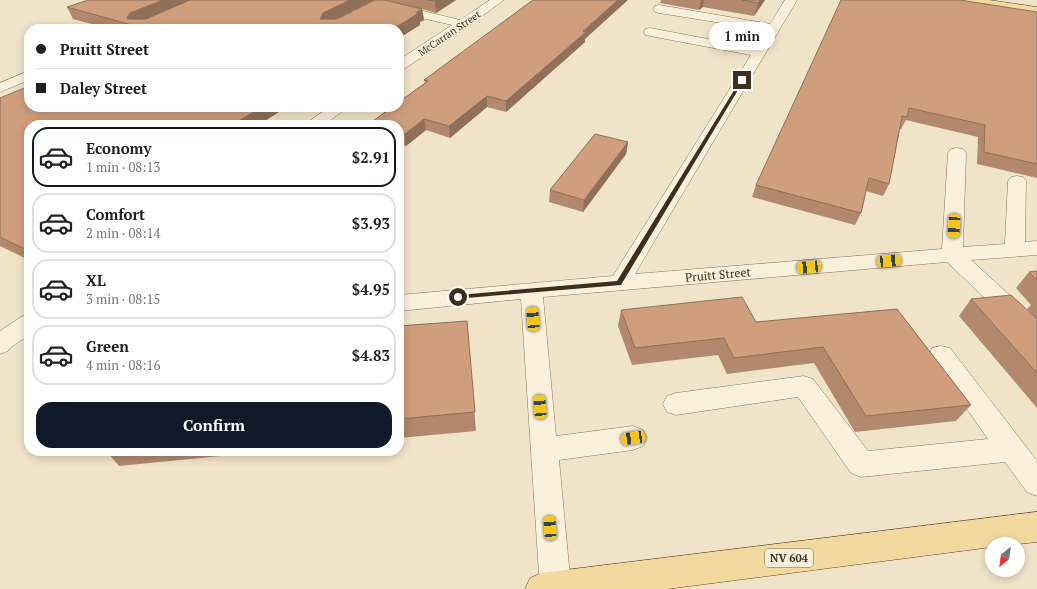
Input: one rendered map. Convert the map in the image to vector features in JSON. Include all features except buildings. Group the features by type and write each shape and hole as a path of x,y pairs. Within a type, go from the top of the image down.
{"main road":[{"path":"967,0 1037,11"},
{"name":"NV 604","path":"548,588 1037,527"}],"street":[{"name":"McCarran Street","path":"404,63 498,0"},
{"path":"619,283 791,0"},
{"path":"384,6 463,24"},
{"path":"659,9 774,28"},
{"path":"723,46 740,23"},
{"path":"650,32 759,53"},
{"path":"0,88 24,78"},
{"path":"321,120 333,112"},
{"path":"957,153 952,255 1037,334"},
{"path":"1015,250 1017,181"},
{"name":"Pruitt Street","path":"404,303 531,290 1037,248"},
{"path":"531,290 544,450 548,588"},
{"path":"1,342 24,326"},
{"path":"1,342 24,339"},
{"path":"941,354 1037,483"},
{"path":"676,404 804,386 861,464 1012,449"},
{"path":"544,450 633,438"}],"route":[{"path":"458,297 619,283 742,80"}]}
